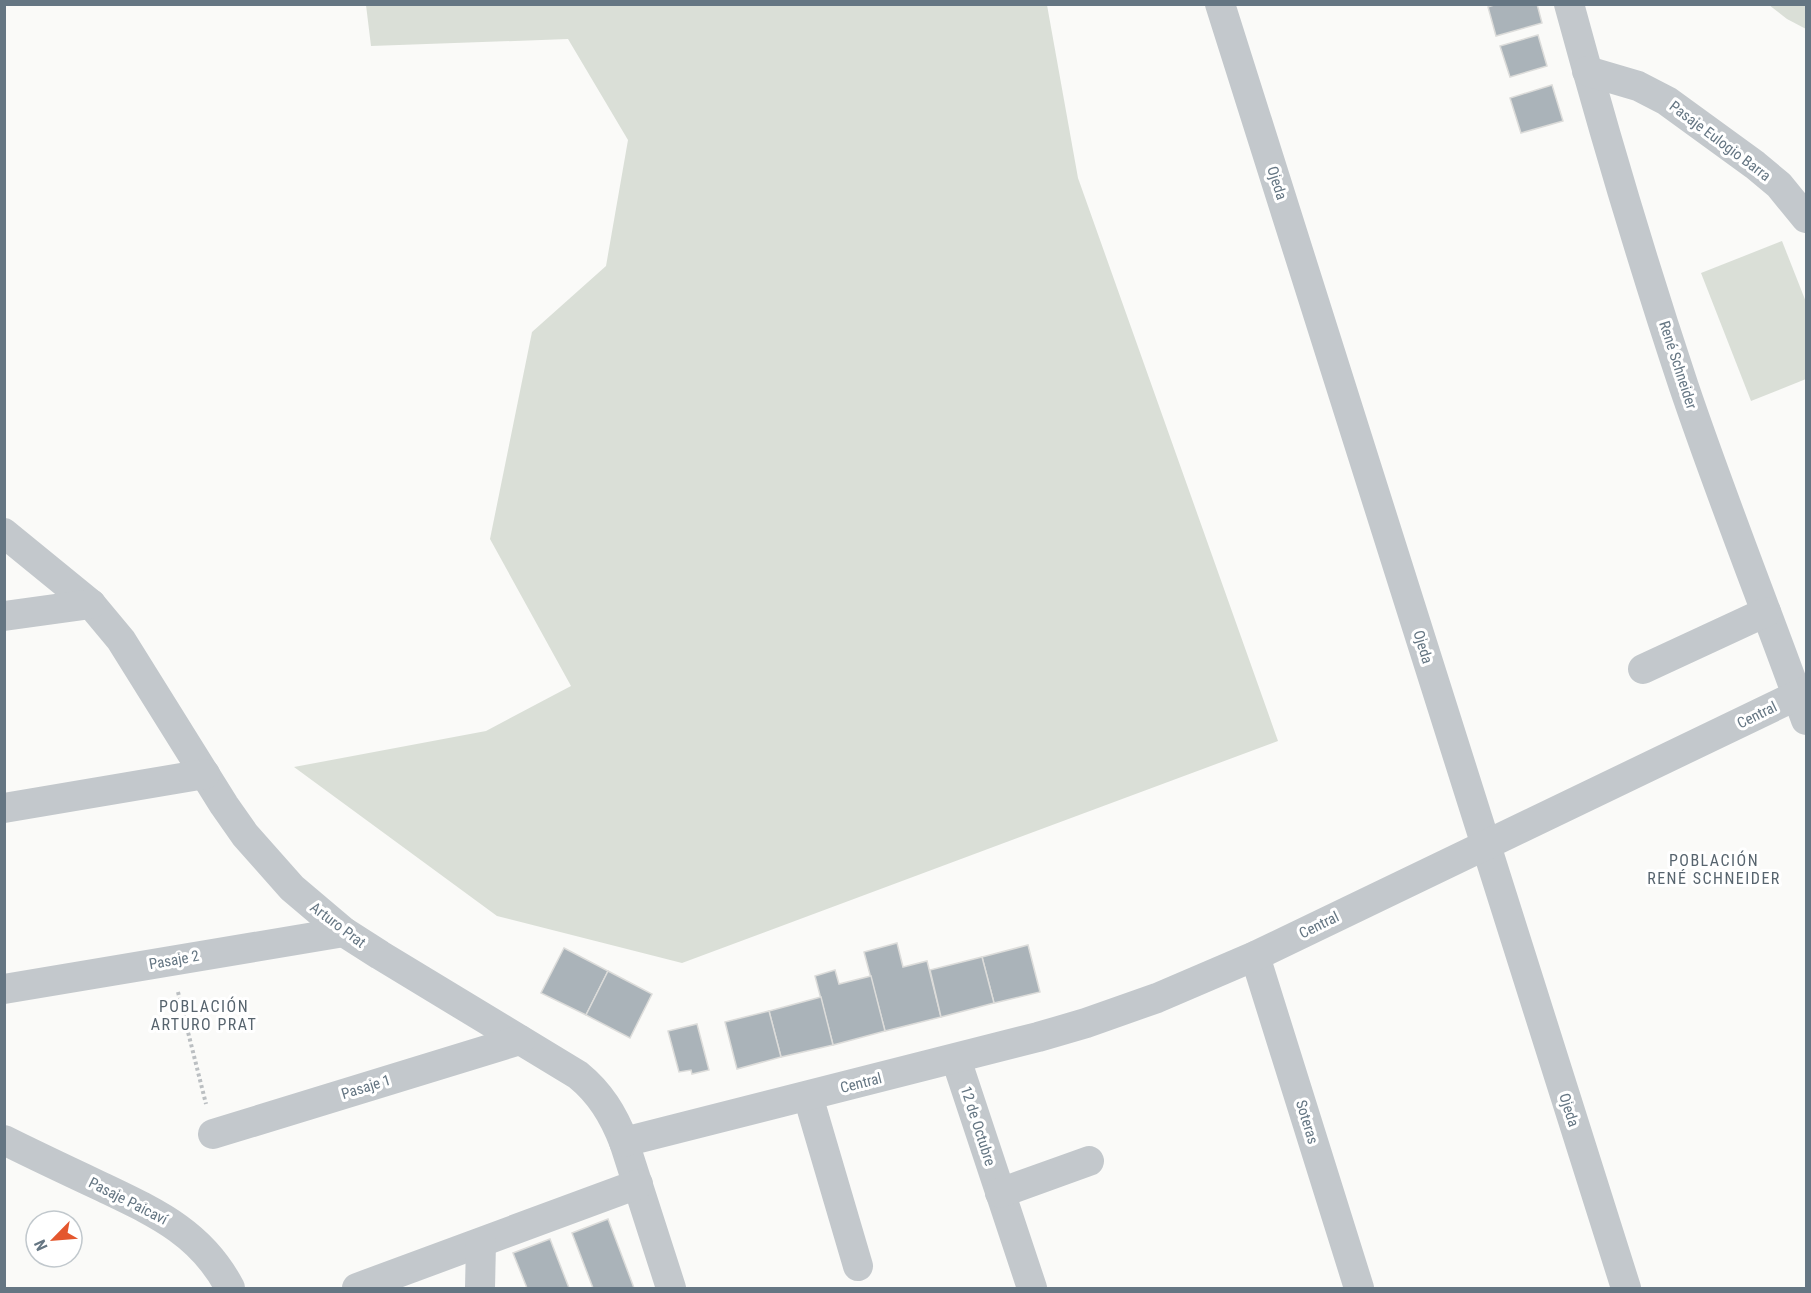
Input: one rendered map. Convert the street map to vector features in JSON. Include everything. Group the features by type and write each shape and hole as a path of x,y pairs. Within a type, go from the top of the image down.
{"street":[{"name":"Ojeda","path":"1220,4 1626,1288"},
{"name":"René Schneider","path":"1569,4 1634,230 1685,388 1766,612 1803,702"},
{"name":"Pasaje Eulogio Barra","path":"1587,71 1638,86 1676,107 1779,185 1806,218"},
{"name":"Arturo Prat","path":"4,533 91,604 121,640 245,835 268,863 309,903 344,932 578,1075 597,1092 615,1121 624,1142 671,1288"},
{"path":"4,616 91,604"},
{"path":"1643,669 1766,612"},
{"name":"Central","path":"624,1142 956,1059 1122,1011 1255,956 1486,846 1803,702"},
{"path":"4,808 205,774"},
{"name":"Pasaje 2","path":"4,989 344,932"},
{"name":"Soteras","path":"1255,956 1359,1288"},
{"name":"Pasaje 1","path":"213,1134 520,1040"},
{"name":"12 de Octubre","path":"956,1059 1032,1288"},
{"path":"808,1096 858,1266"},
{"name":"Pasaje Paicaví","path":"4,1140 145,1208 179,1228 204,1249 230,1288"},
{"path":"1000,1192 1089,1161"},
{"path":"365,1287 638,1184"},
{"path":"480,1288 481,1243"}],"path":[{"path":"170,961 213,1134"}],"shaded area":[{"path":"366,5 1047,5 1078,178 1278,741 682,963 497,916 294,767 486,731 571,686 490,539 532,332 606,266 628,140 568,39 371,46"},
{"path":"1769,5 1806,5 1806,29 1787,19"},
{"path":"1782,241 1806,302 1806,379 1751,401 1701,273"}],"building":[{"path":"1497,4 1537,4 1542,23 1496,36 1488,7"},
{"path":"1538,35 1547,66 1510,77 1500,46"},
{"path":"1552,85 1563,121 1521,133 1510,98"},
{"path":"897,943 903,967 927,961 941,1017 885,1031 864,952"},
{"path":"1028,945 1040,992 994,1003 982,957"},
{"path":"564,948 608,971 586,1015 541,993"},
{"path":"982,957 994,1003 941,1017 930,970"},
{"path":"835,970 839,984 871,976 885,1031 833,1045 815,976"},
{"path":"608,971 652,994 630,1038 586,1015"},
{"path":"821,997 833,1045 781,1057 769,1011"},
{"path":"769,1011 781,1057 737,1069 725,1022"},
{"path":"697,1024 709,1070 692,1074 691,1070 679,1072 668,1031"},
{"path":"608,1219 634,1288 593,1288 572,1233"},
{"path":"550,1239 569,1288 527,1288 513,1253"}],"district":[{"name":"POBLACIÓN RENÉ SCHNEIDER","path":"1714,869"},
{"name":"POBLACIÓN ARTURO PRAT","path":"204,1015"}]}
